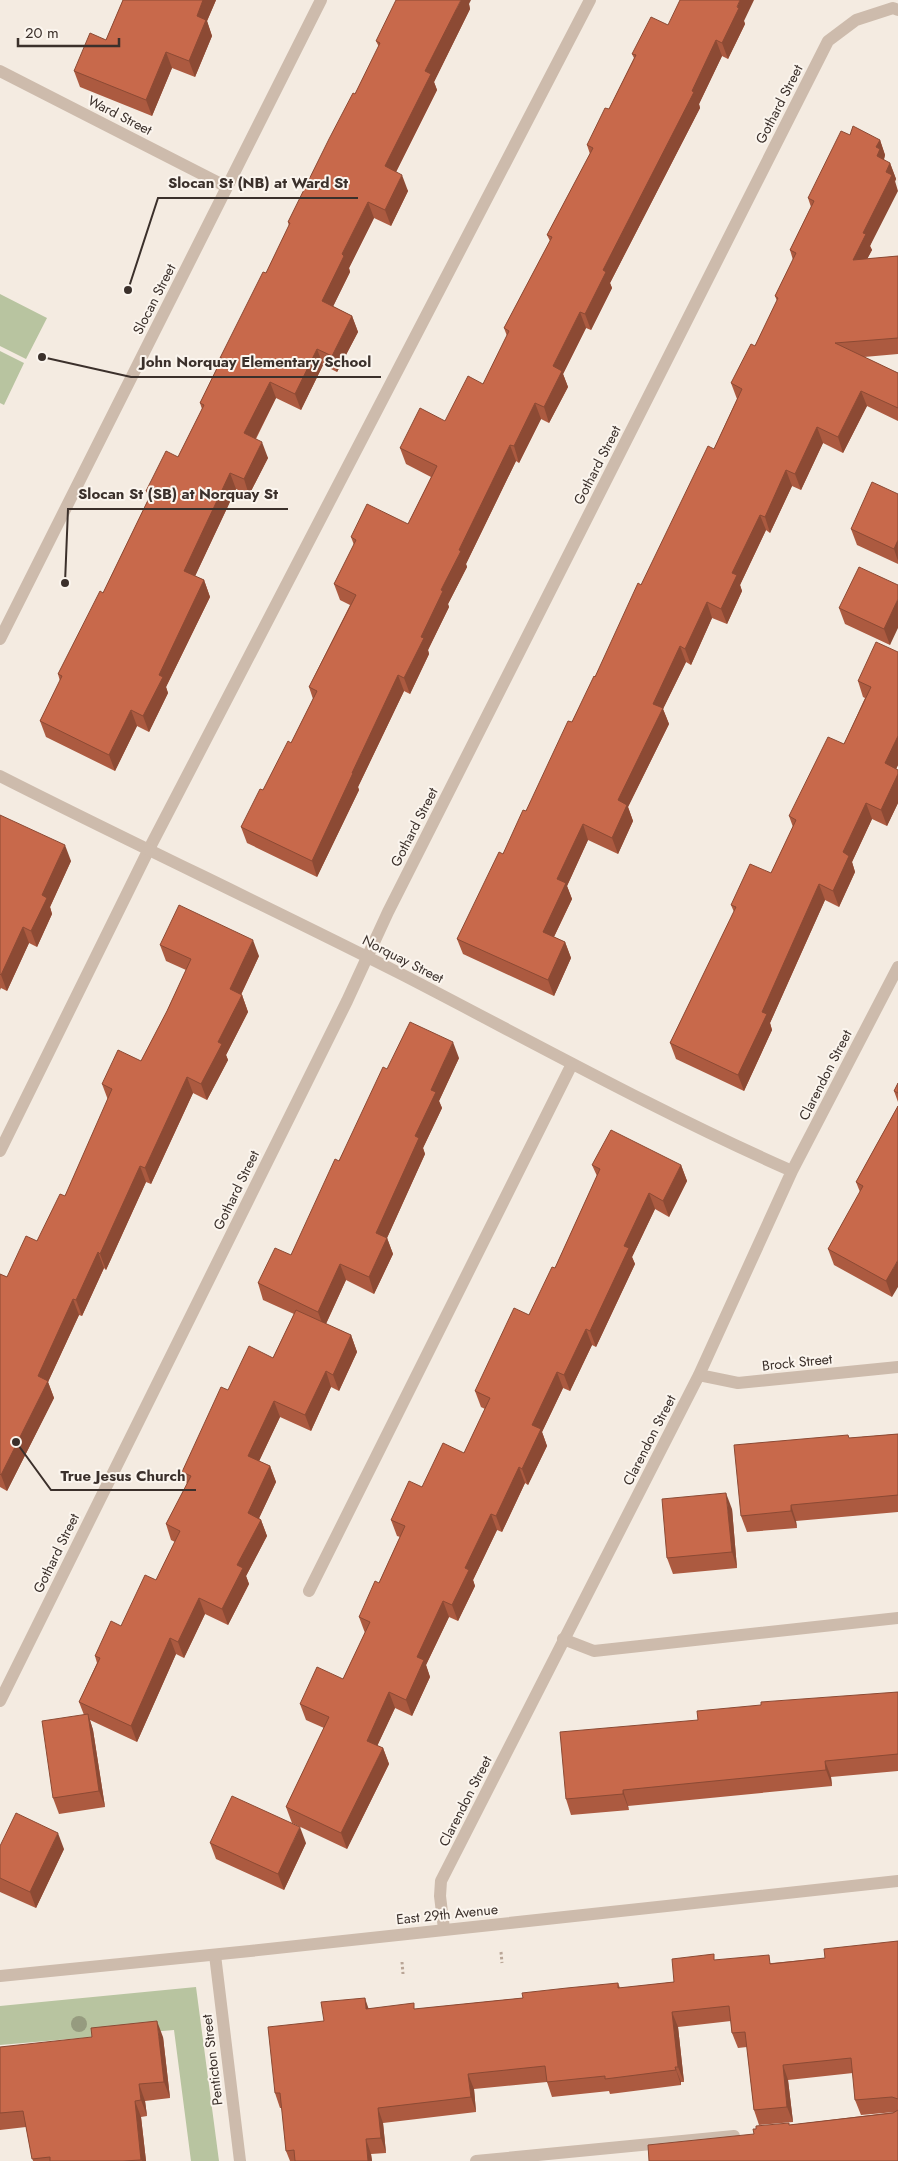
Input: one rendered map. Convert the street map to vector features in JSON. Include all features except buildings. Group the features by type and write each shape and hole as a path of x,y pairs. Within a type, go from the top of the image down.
{"street":[{"name":"Slocan Street","path":"0,639 321,0"},
{"path":"0,1151 148,851 590,0"},
{"name":"Gothard Street","path":"0,1701 367,957 828,41 856,20 893,8 898,10"},
{"name":"Ward Street","path":"0,71 227,187"},
{"name":"Norquay Street","path":"0,776 148,851 367,957 572,1064 792,1172"},
{"name":"Clarendon Street","path":"444,1929 440,1896 442,1881 699,1374 792,1172 898,967"},
{"path":"309,1591 572,1064"},
{"name":"Brock Street","path":"699,1374 738,1384 898,1367"},
{"path":"563,1639 594,1652 898,1618"},
{"name":"East 29th Avenue","path":"0,1976 215,1955 898,1881"},
{"name":"Penticton Street","path":"215,1955 240,2161"},
{"path":"476,2161 751,2134"}],"path":[{"path":"501,1952 502,1963"},
{"path":"402,1962 402,1974"}],"green space":[{"path":"0,294 47,318 26,359 0,346"},
{"path":"0,351 24,363 4,405 0,403"},
{"path":"196,1987 219,2161 191,2161 174,2030 0,2045 0,2006"}],"place":[{"name":"Slocan St (NB) at Ward St","path":"128,290"},
{"name":"John Norquay Elementary School","path":"42,357"},
{"name":"Slocan St (SB) at Norquay St","path":"65,583"},
{"name":"True Jesus Church","path":"16,1442"}]}
